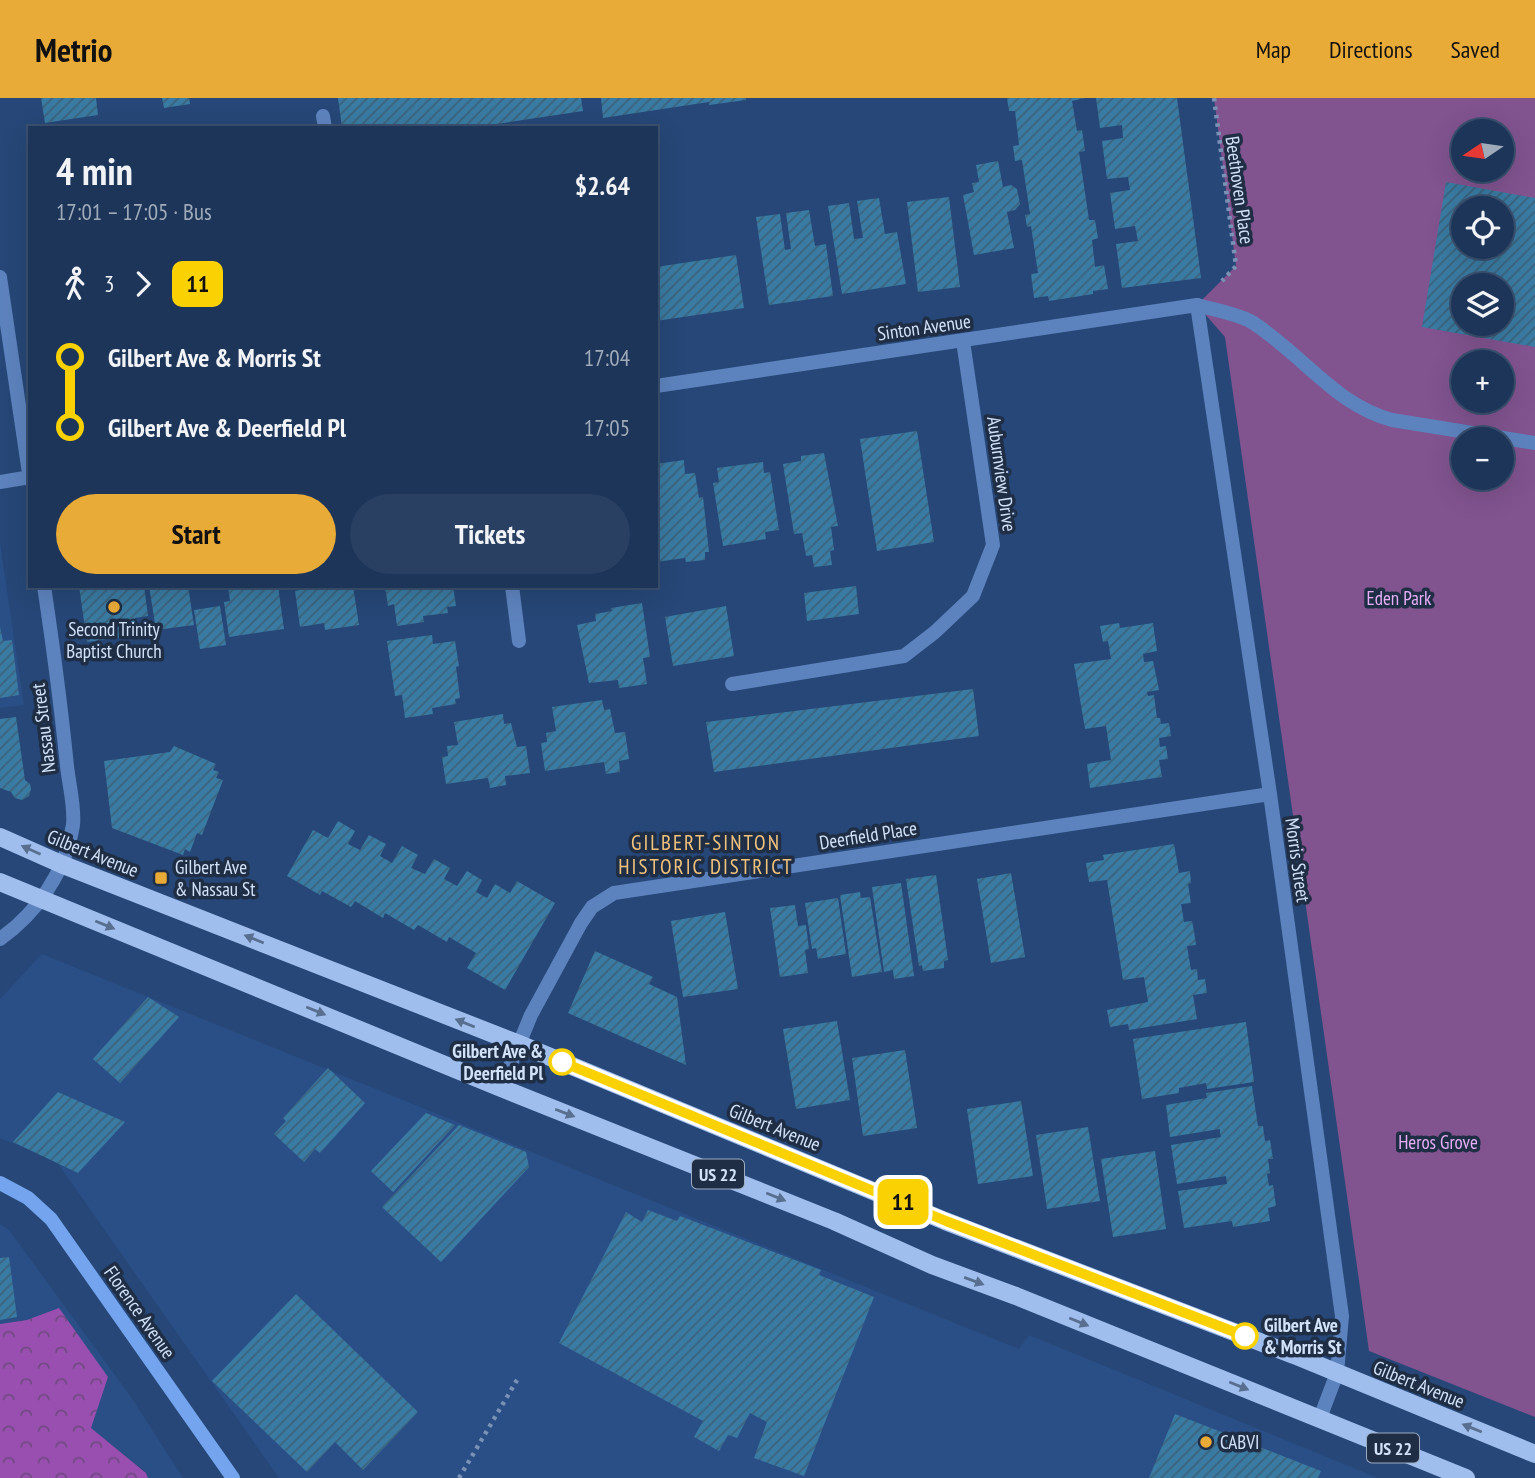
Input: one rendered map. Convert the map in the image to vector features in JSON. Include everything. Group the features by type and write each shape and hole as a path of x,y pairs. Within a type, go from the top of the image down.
{"main road":[{"name":"Gilbert Avenue","path":"0,836 61,864 519,1044 946,1221 1337,1373 1535,1454"},
{"name":"US 22","path":"0,882 834,1221 932,1265 1016,1296 1466,1478"}],"street":[{"path":"0,277 28,465"},
{"path":"1197,305 1251,321 1326,384 1373,415 1535,443"},
{"name":"Sinton Avenue","path":"658,386 1197,305"},
{"name":"Morris Street","path":"1197,305 1270,794 1342,1316 1337,1373 1320,1418"},
{"name":"Auburnview Drive","path":"732,684 904,656 935,632 973,596 993,545 963,341"},
{"path":"0,482 28,478"},
{"name":"Nassau Street","path":"0,939 14,929 42,900 61,864 73,824 62,714 44,588"},
{"path":"512,588 519,641"},
{"name":"Deerfield Place","path":"502,1088 531,1015 581,923 592,907 614,893 1270,794"},
{"name":"Florence Avenue","path":"0,1183 28,1198 51,1219 233,1478"}],"path":[{"name":"Beethoven Place","path":"1214,98 1236,267 1222,281"},
{"path":"459,1478 517,1380"}],"shaded area":[{"path":"0,543 24,705 0,708"},
{"path":"42,954 1019,1349 1029,1335 1378,1478 279,1478 56,1161 0,1138 0,999"},
{"path":"0,1224 9,1230 131,1397 183,1478 148,1478 146,1472 90,1428 27,1320 0,1324"}],"green space":[{"name":"Eden Park","path":"1214,98 1535,98 1535,1417 1369,1351 1225,337 1197,305 1236,266"},
{"path":"59,1308 108,1377 91,1428 146,1473 148,1478 0,1478 0,1324 27,1320"}],"building":[{"path":"41,98 96,98 98,115 45,123"},
{"path":"162,98 189,98 190,104 164,108"},
{"path":"338,98 581,98 583,111 483,126 342,126"},
{"path":"601,98 746,100 709,105 709,102 603,118"},
{"path":"1007,98 1085,98 1072,101 1077,131 1082,130 1085,151 1079,152 1089,220 1095,220 1098,238 1092,240 1095,267 1104,265 1108,289 1049,301 1048,296 1034,298 1031,274 1038,273 1031,226 1027,227 1025,215 1030,214 1022,160 1015,161 1013,146 1019,145 1015,111 1009,111"},
{"path":"1096,98 1177,98 1201,278 1122,288 1116,244 1138,241 1135,226 1115,229 1110,193 1130,190 1128,177 1107,179 1102,141 1123,138 1122,125 1100,128"},
{"path":"998,161 1003,187 1011,185 1017,189 1020,204 1015,210 1007,212 1014,248 974,255 963,195 974,192 972,183 979,182 976,165"},
{"path":"1446,182 1535,198 1535,347 1473,336 1514,336 1514,273 1451,273 1451,332 1422,327"},
{"path":"949,197 960,287 918,292 907,202"},
{"path":"879,198 885,234 897,232 906,284 842,294 828,206 849,203 854,239 863,238 857,201"},
{"path":"809,210 815,246 826,244 833,296 769,305 756,217 780,214 785,250 791,249 786,213"},
{"path":"736,255 744,308 658,321 658,267"},
{"path":"917,431 934,542 877,551 860,439"},
{"path":"824,453 838,526 831,527 834,550 830,551 832,565 814,567 812,555 806,556 802,533 794,534 783,464 801,461 801,456"},
{"path":"684,460 685,474 695,473 699,498 703,497 709,552 705,552 705,560 686,562 685,558 658,562 658,464"},
{"path":"763,462 764,473 770,472 779,530 765,532 766,539 723,546 713,483 719,482 717,468"},
{"path":"856,586 859,614 807,621 804,593"},
{"name":"Second Trinity Baptist Church","path":"79,588 144,588 148,616 135,618 137,635 87,642"},
{"path":"149,588 188,588 194,625 156,630"},
{"path":"228,588 278,588 284,629 229,637 224,602 230,601"},
{"path":"353,588 359,625 325,630 324,623 300,627 295,591"},
{"path":"385,588 453,588 456,606 447,607 448,613 423,616 424,622 397,626 394,604 388,606"},
{"path":"642,603 650,657 643,658 647,684 619,688 618,680 589,683 577,625 596,621 595,614 612,611 611,608"},
{"path":"220,606 226,645 200,649 194,610"},
{"path":"726,606 734,656 673,666 665,617"},
{"path":"1119,623 1120,628 1153,623 1157,651 1143,654 1144,662 1153,661 1159,690 1147,692 1148,696 1154,695 1157,718 1160,718 1161,724 1169,723 1171,736 1159,738 1160,747 1166,746 1168,759 1159,760 1162,777 1090,788 1087,764 1111,760 1106,726 1085,729 1074,664 1111,659 1108,641 1103,642 1100,626"},
{"path":"0,627 3,641 12,640 19,695 0,698"},
{"path":"432,635 433,644 455,641 460,698 455,699 456,704 432,708 433,714 405,718 402,695 395,696 387,641"},
{"path":"973,689 979,736 714,772 706,722"},
{"path":"602,700 604,710 610,709 615,733 625,732 629,759 619,761 620,772 606,774 604,762 545,771 541,743 547,742 546,733 556,731 552,707"},
{"path":"503,714 504,724 511,723 517,747 526,746 530,773 505,776 506,785 490,788 488,778 446,784 442,757 448,756 447,746 458,745 454,722"},
{"path":"16,717 25,780 31,789 29,796 22,800 0,788 0,719"},
{"path":"174,746 216,764 213,770 219,772 216,778 223,780 202,835 197,833 190,852 185,849 183,855 112,828 104,761 170,752"},
{"path":"338,821 355,831 348,844 360,850 369,835 386,844 380,856 392,863 402,846 418,855 411,868 425,874 434,859 450,868 444,879 457,886 467,871 482,880 476,892 487,898 495,884 510,893 517,881 555,903 505,990 467,968 476,953 449,937 447,942 418,925 414,930 385,913 383,918 355,901 351,907 322,891 320,895 287,876 313,830 328,838"},
{"path":"1174,844 1179,873 1190,871 1191,883 1188,884 1191,903 1181,904 1184,922 1192,921 1194,931 1196,945 1187,946 1191,970 1197,969 1198,980 1205,979 1207,993 1193,995 1197,1019 1129,1030 1128,1024 1110,1027 1107,1010 1148,1002 1144,977 1123,980 1107,880 1089,882 1086,863 1104,860 1103,855"},
{"path":"1011,873 1025,957 991,963 977,879"},
{"path":"936,875 948,960 944,961 944,968 923,971 922,965 919,966 906,879"},
{"path":"901,883 914,976 894,979 893,970 884,972 872,887"},
{"path":"860,892 861,898 870,897 882,972 852,977 840,895"},
{"path":"838,898 846,954 818,959 816,948 812,949 805,903"},
{"path":"795,905 798,926 806,925 808,973 780,977 770,908"},
{"path":"725,912 738,989 683,997 671,921"},
{"path":"595,951 653,977 649,984 677,997 686,1065 568,1013"},
{"path":"148,997 179,1017 120,1083 93,1059"},
{"path":"837,1021 850,1100 796,1109 783,1029"},
{"path":"1246,1022 1254,1082 1207,1089 1206,1083 1179,1088 1179,1093 1142,1099 1133,1039"},
{"path":"905,1050 917,1128 863,1136 852,1058"},
{"path":"328,1068 365,1103 320,1153 315,1149 304,1162 274,1134 286,1121 283,1118"},
{"path":"1252,1086 1258,1126 1263,1126 1265,1141 1270,1140 1273,1159 1268,1159 1270,1173 1267,1174 1269,1186 1273,1185 1276,1206 1268,1208 1270,1221 1233,1227 1232,1221 1184,1228 1178,1191 1227,1184 1226,1176 1177,1184 1171,1145 1221,1137 1220,1129 1170,1137 1166,1105 1207,1098 1206,1093"},
{"path":"58,1092 125,1122 78,1173 13,1142"},
{"path":"1021,1101 1033,1176 978,1184 967,1109"},
{"path":"426,1113 455,1125 393,1192 371,1171"},
{"path":"459,1125 526,1152 529,1167 441,1262 382,1207"},
{"path":"1088,1127 1100,1201 1047,1209 1036,1135"},
{"path":"1155,1151 1166,1229 1113,1237 1101,1159"},
{"path":"648,1210 677,1221 680,1216 821,1270 819,1275 874,1297 804,1476 754,1458 767,1422 750,1413 737,1438 728,1435 719,1451 694,1437 703,1421 559,1343 626,1212 642,1222"},
{"path":"9,1257 17,1317 0,1320 0,1258"},
{"path":"296,1294 418,1412 363,1470 335,1442 307,1472 212,1381"},
{"name":"CABVI","path":"1175,1414 1321,1471 1318,1478 1149,1478"}],"bus line":[{"name":"11","path":"562,1062 946,1221 1245,1336"}],"place":[{"name":"Second Trinity Baptist Church","path":"114,607"},
{"name":"Gilbert Ave & Nassau St","path":"161,878"},
{"name":"Gilbert Ave & Deerfield Pl","path":"562,1062"},
{"name":"Gilbert Ave & Morris St","path":"1245,1336"},
{"name":"CABVI","path":"1206,1442"}],"district":[{"name":"GILBERT-SINTON HISTORIC DISTRICT","path":"706,854"}],"park label":[{"name":"Heros Grove","path":"1438,1142"}]}
